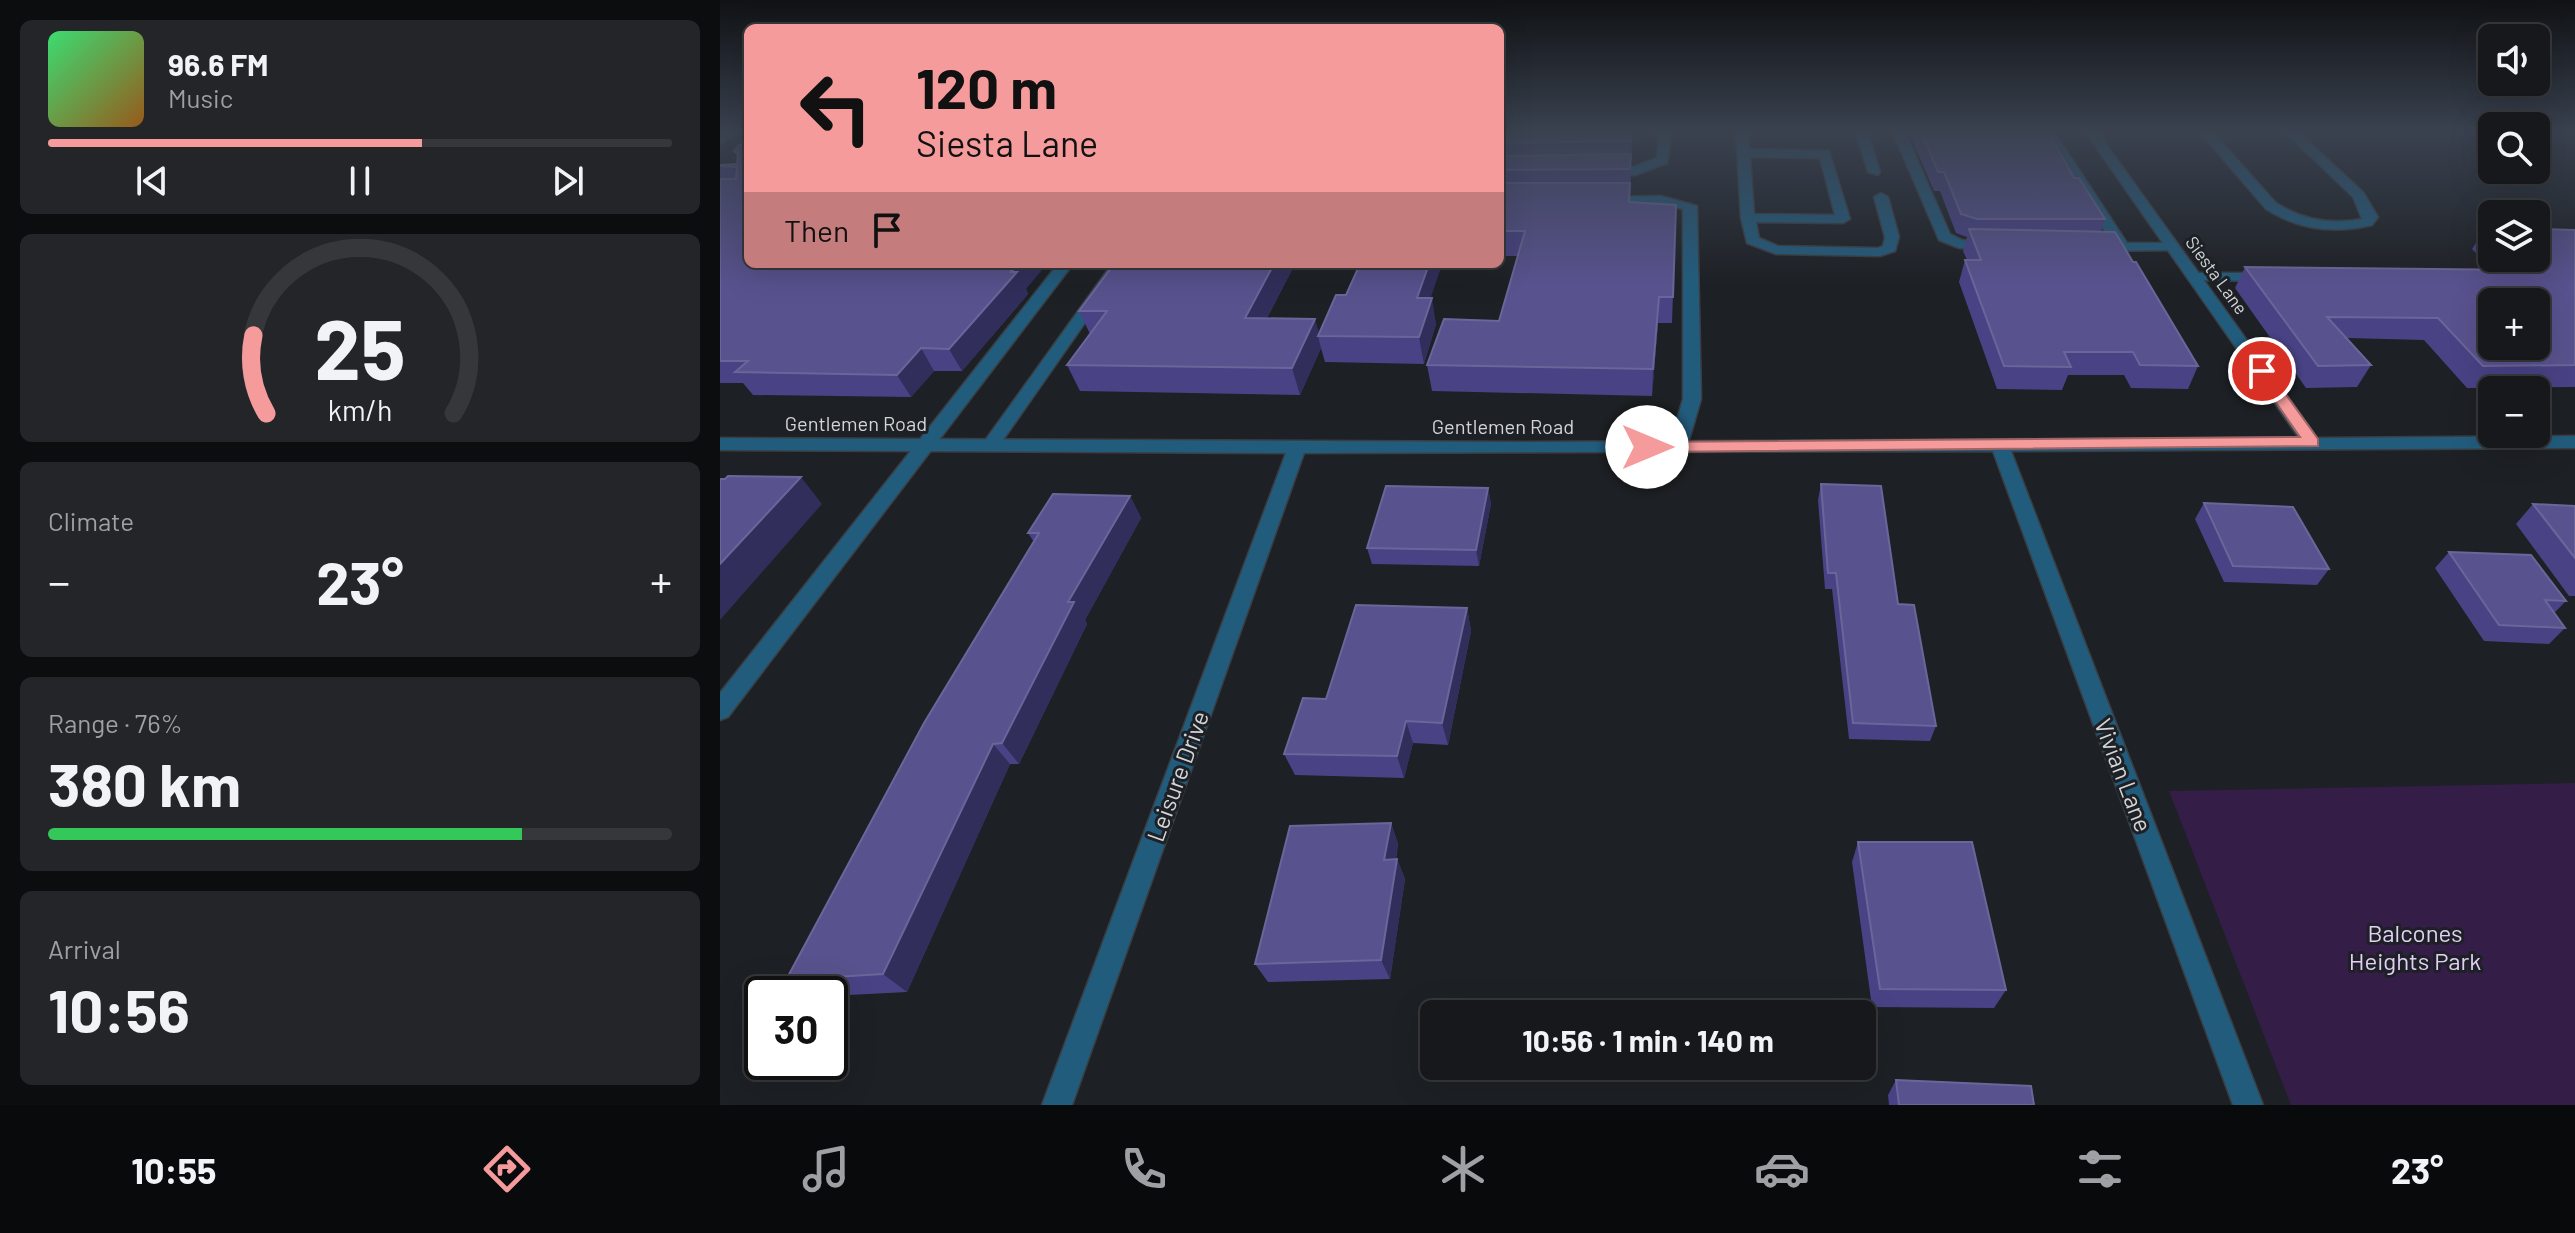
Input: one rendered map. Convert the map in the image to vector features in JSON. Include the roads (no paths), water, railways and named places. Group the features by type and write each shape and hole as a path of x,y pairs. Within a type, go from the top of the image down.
{"street":[{"path":"1746,182 1752,240 1776,250 1880,252 1890,248 1893,244 1877,201"},
{"path":"1748,218 1843,219 1833,182"},
{"path":"1920,182 1944,237 1959,244 2000,247"},
{"path":"2080,182 2122,247"},
{"name":"Siesta Lane","path":"2127,182 2312,443"},
{"path":"2249,182 2271,206 2283,214 2323,226 2348,227 2367,222 2371,217 2358,195 2344,182"},
{"path":"1588,201 1661,200 1690,206 1692,399 1678,447"},
{"path":"2076,248 2173,247"},
{"path":"720,710 1063,268"},
{"path":"990,446 1116,268"},
{"path":"2194,277 2275,277"},
{"name":"Gentlemen Road","path":"720,444 1678,447 2575,442"},
{"name":"Vivian Lane","path":"2000,445 2248,1105"},
{"name":"Leisure Drive","path":"1057,1105 1297,447"}],"park label":[{"name":"Balcones Heights Park","path":"2415,946"}]}
